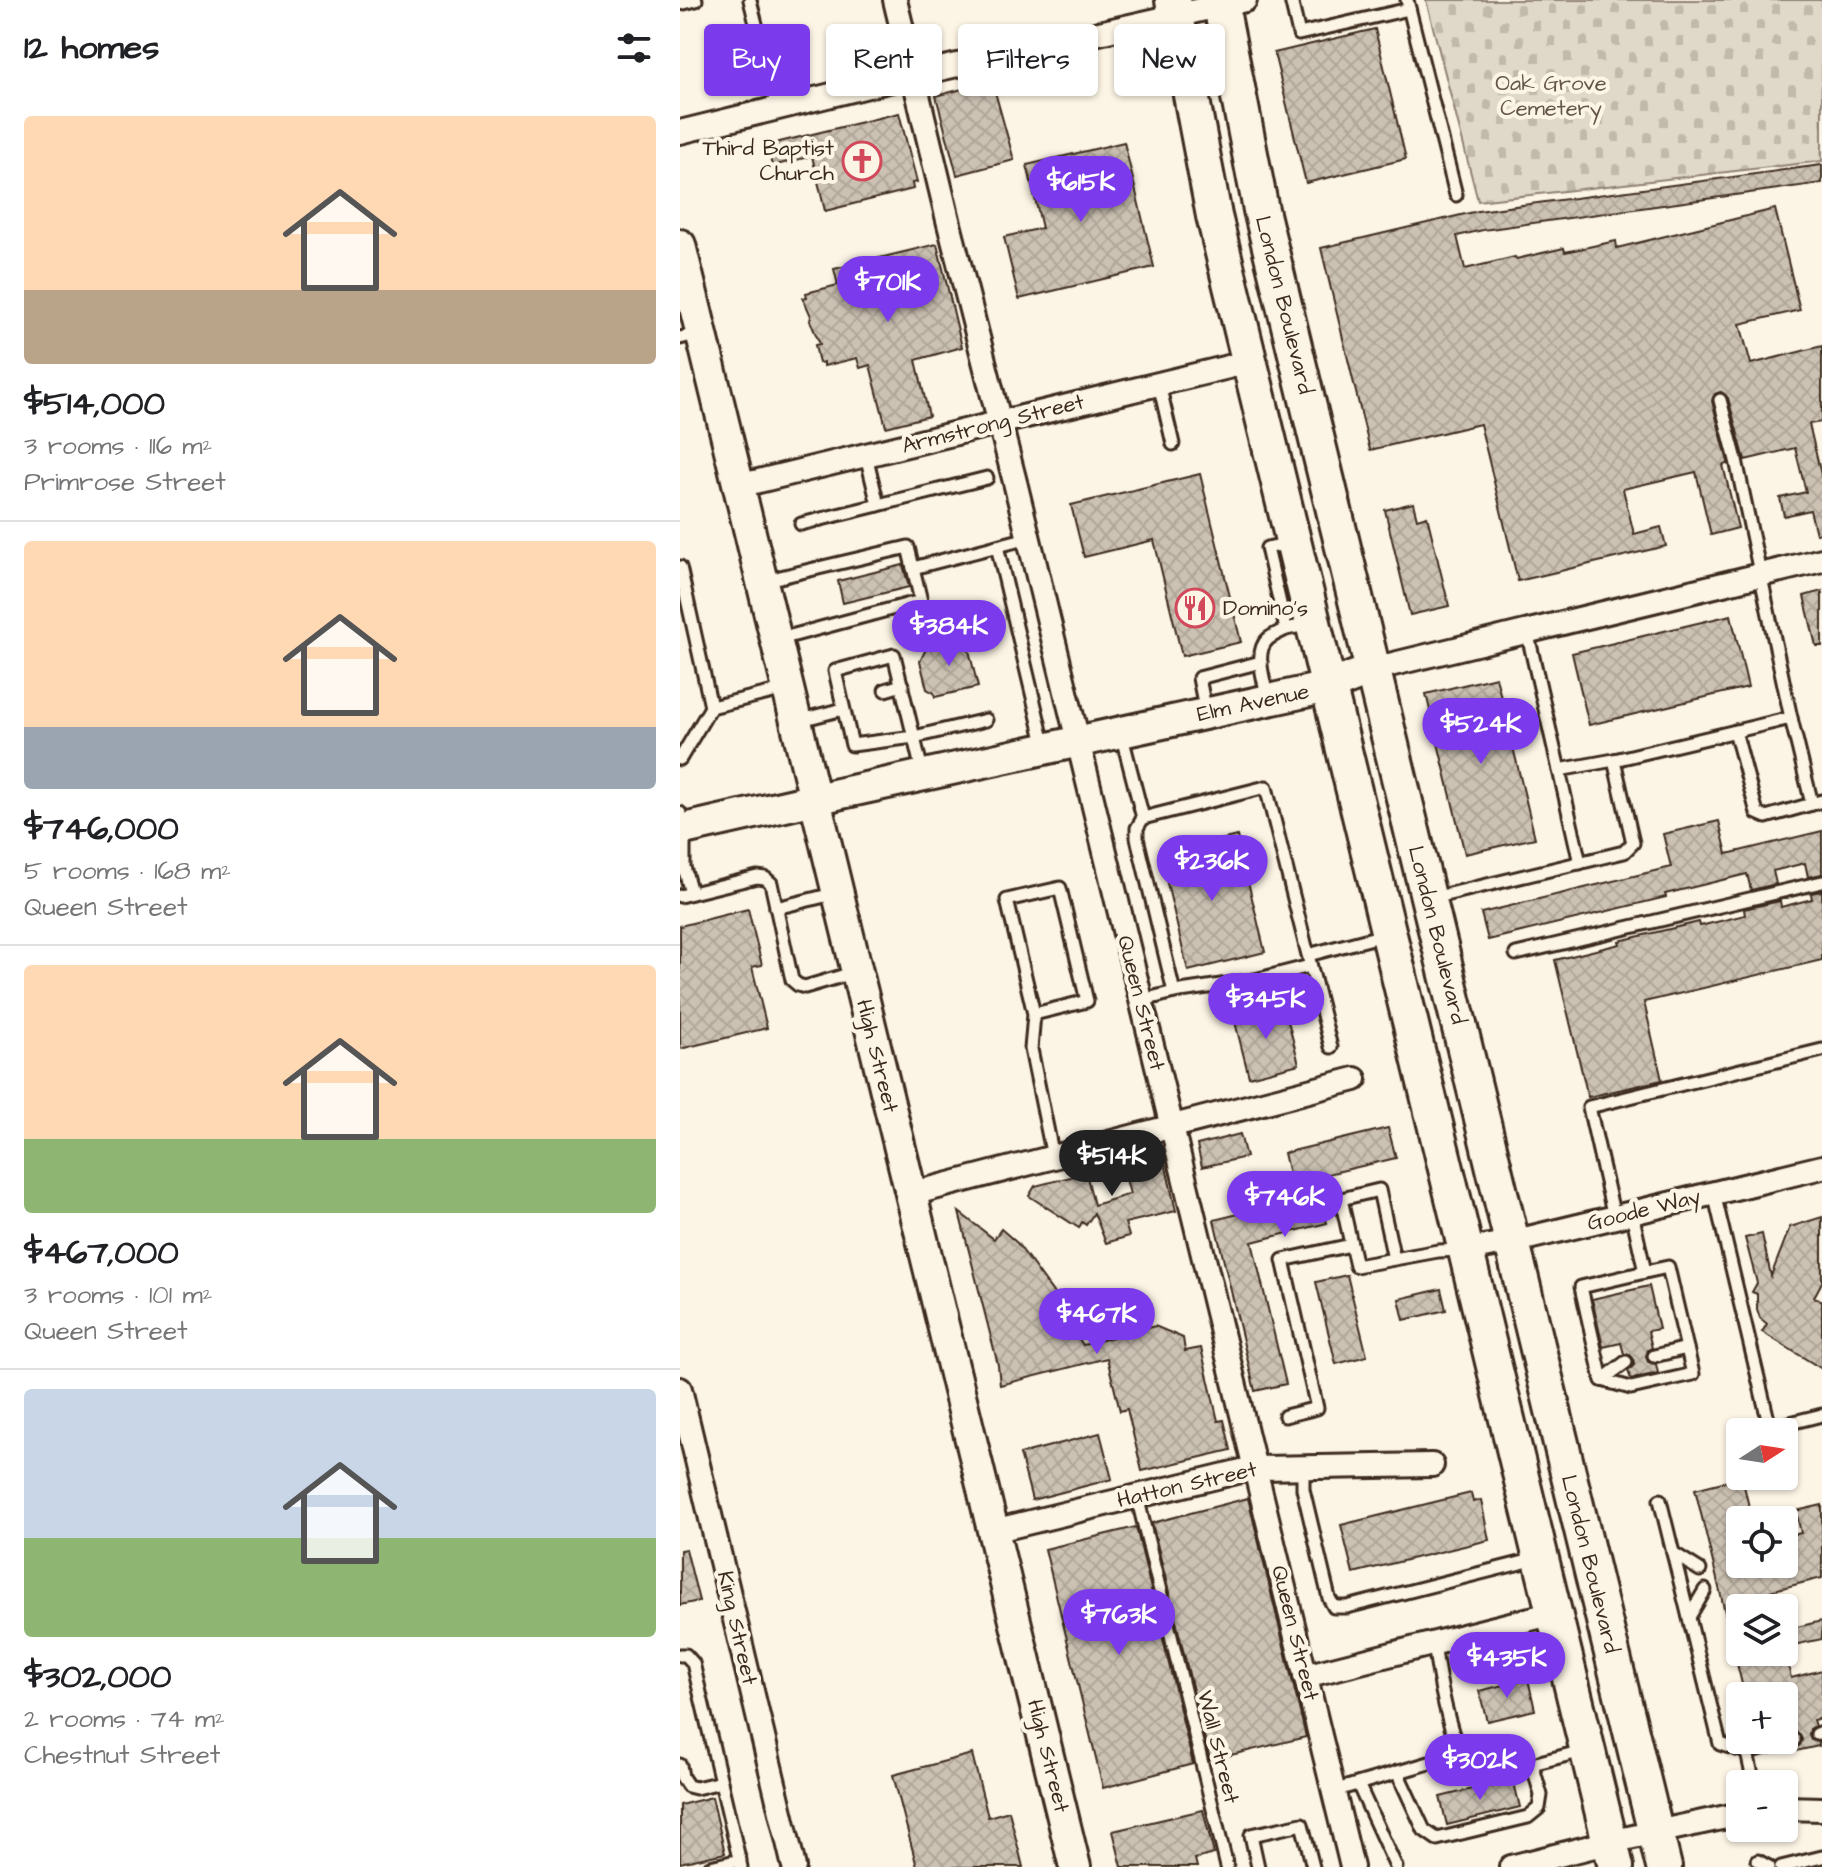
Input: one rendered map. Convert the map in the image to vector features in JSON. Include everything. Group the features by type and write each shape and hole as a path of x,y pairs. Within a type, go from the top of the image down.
{"main road":[{"name":"London Boulevard","path":"1228,2 1261,210 1664,1867"},
{"path":"1174,8 1214,216 1293,542 1300,626 1328,687 1613,1855"},
{"name":"High Street","path":"680,245 690,336 738,486 1075,1867"},
{"name":"Elm Avenue","path":"681,824 814,799 1328,687 1373,669"}],"street":[{"name":"Queen Street","path":"895,0 901,24"},
{"path":"942,68 1174,8 1228,2"},
{"path":"680,132 826,96"},
{"name":"Queen Street","path":"918,96 1352,1867"},
{"name":"Armstrong Street","path":"738,486 1249,362"},
{"name":"Elm Avenue","path":"1373,669 1822,560"},
{"path":"911,1194 1355,1079"},
{"name":"Goode Way","path":"1466,1250 1512,1242 1822,1167"},
{"name":"King Street","path":"680,1389 794,1867"},
{"name":"Hatton Street","path":"993,1531 1254,1468 1432,1465"},
{"path":"1305,1676 1554,1613"},
{"path":"1798,1808 1822,1809"},
{"path":"1511,1867 1613,1855 1656,1832 1726,1817"}],"lane":[{"path":"680,4 696,0"},
{"path":"750,0 777,108"},
{"path":"1291,0 1299,34 1408,4 1456,195"},
{"path":"1159,384 1173,444"},
{"path":"1720,400 1736,460 1791,718 1817,802 1766,817 1757,813 1735,731"},
{"path":"866,455 878,505"},
{"path":"801,524 987,478"},
{"path":"913,568 1028,538"},
{"path":"997,546 1045,748"},
{"path":"761,582 908,547 921,601 775,640"},
{"path":"680,567 711,707 680,759"},
{"path":"1269,700 1261,662 1262,647 1267,640 1300,626"},
{"path":"1527,631 1580,863"},
{"path":"923,775 914,737 902,685 894,655 835,671 845,703 852,745 914,737 986,720"},
{"path":"1206,713 1199,678 1261,662"},
{"path":"885,690 902,685"},
{"path":"711,707 787,689"},
{"path":"795,722 845,703"},
{"path":"1559,770 1791,718"},
{"path":"1121,732 1143,818"},
{"path":"1428,899 1624,852 1633,843 1614,760"},
{"path":"1174,992 1137,828 1143,818 1266,787 1331,1047"},
{"path":"681,824 686,894 757,877 765,878 771,883 792,980 805,987 856,972"},
{"path":"1516,954 1822,882"},
{"path":"1034,1014 1087,1001 1060,888 1007,900 1034,1014 1031,1049 1053,1157"},
{"path":"776,908 837,893"},
{"path":"1140,1001 1174,992 1255,980 1388,934"},
{"path":"1645,1272 1623,1215 1589,1107 1822,1050"},
{"path":"1394,1259 1379,1190 1341,1199 1356,1266 1438,1251 1466,1250"},
{"path":"1714,1193 1770,1428 1822,1415"},
{"path":"1285,1416 1317,1408 1283,1260 1351,1245"},
{"path":"1668,1267 1693,1374 1631,1388 1602,1380 1581,1287 1668,1267"},
{"path":"1654,1356 1687,1348"},
{"path":"1602,1380 1626,1362"},
{"path":"1303,1468 1303,1489 1329,1598 1334,1607 1347,1607 1540,1558"},
{"name":"Wall Street","path":"1137,1496 1227,1867"},
{"path":"1660,1500 1720,1744 1726,1746"},
{"path":"1673,1553 1700,1570"},
{"path":"1689,1617 1705,1590"},
{"path":"1434,1643 1439,1680 1460,1754"},
{"path":"680,1655 686,1655 693,1663 741,1863 710,1867"},
{"path":"1333,1791 1460,1754 1501,1755 1532,1764 1587,1750"},
{"path":"1397,1772 1424,1830 1437,1839 1528,1817 1539,1808 1541,1795 1532,1764"},
{"path":"680,1765 682,1777 688,1786 696,1788 721,1782"},
{"path":"1358,1784 1396,1867"},
{"path":"1258,1867 1251,1835 1302,1824 1313,1867"},
{"path":"1781,1867 1822,1857"}],"green space":[{"name":"Oak Grove Cemetery","path":"1426,0 1822,0 1822,161 1478,201"}],"building":[{"path":"1375,29 1406,159 1306,183 1274,53"},
{"path":"958,90 958,96 996,96 1014,160 957,175 936,96"},
{"name":"Third Baptist Church","path":"899,113 917,182 912,183 913,189 825,211 812,156 772,166 767,145"},
{"path":"1124,142 1154,267 1019,299 1004,237 1042,228 1027,165"},
{"path":"1822,165 1822,183 1457,236 1465,269 1564,248 1565,252 1616,241 1617,248 1775,209 1800,310 1740,324 1751,364 1822,346 1822,422 1809,424 1822,479 1822,533 1816,534 1810,510 1784,516 1780,498 1806,492 1795,448 1745,460 1728,398 1721,392 1715,394 1712,401 1728,462 1723,465 1738,528 1711,535 1696,472 1623,489 1634,534 1661,527 1666,546 1518,581 1480,424 1370,450 1321,248 1478,211"},
{"path":"937,244 962,347 916,360 929,416 886,427 870,365 860,368 857,358 824,366 824,362 819,363 815,345 820,344 803,298 807,297 806,293 838,285 834,269"},
{"path":"1200,474 1241,642 1182,656 1154,540 1084,557 1071,505"},
{"path":"1413,503 1417,519 1427,516 1449,606 1410,615 1385,510"},
{"path":"903,565 909,587 843,603 838,581"},
{"path":"1822,591 1822,646 1816,646 1804,596"},
{"path":"1731,615 1748,687 1589,725 1572,653"},
{"path":"966,638 978,687 935,697 927,689 920,661 927,647"},
{"path":"1496,677 1535,838 1465,854 1426,694"},
{"path":"1719,821 1727,854 1822,831 1822,874 1808,877 1805,863 1773,871 1776,884 1751,890 1747,874 1488,940 1481,913 1671,867 1663,834"},
{"path":"1237,836 1265,952 1188,971 1160,854"},
{"path":"1822,891 1822,960 1644,1002 1662,1080 1588,1097 1555,960 1699,922 1700,926 1745,915 1744,909 1780,901 1781,907 1812,899 1811,893"},
{"path":"748,909 762,965 752,967 767,1028 680,1049 680,926"},
{"path":"1284,1005 1299,1064 1249,1077 1234,1018"},
{"path":"1388,1128 1396,1158 1315,1177 1327,1223 1252,1242 1286,1384 1255,1391 1214,1220 1295,1200 1284,1153"},
{"path":"1240,1134 1246,1157 1202,1167 1197,1145"},
{"path":"1163,1154 1176,1211 1125,1223 1129,1236 1106,1243 1094,1213 1086,1225 1082,1222 1079,1228 1029,1196 1035,1186 1086,1173 1094,1205 1130,1194 1122,1164"},
{"path":"959,1212 994,1239 1001,1229 1017,1243 1057,1298 1054,1301 1083,1345 1155,1326 1183,1338 1185,1351 1201,1348 1218,1421 1224,1420 1231,1450 1142,1471 1127,1409 1120,1411 1107,1358 1000,1385 998,1365"},
{"path":"1822,1217 1822,1282 1814,1297 1822,1302 1822,1369 1762,1332 1767,1324 1760,1318 1757,1294 1752,1292 1757,1283 1745,1238 1762,1234 1771,1276 1790,1227"},
{"path":"1347,1275 1367,1356 1336,1364 1316,1282"},
{"path":"1649,1286 1659,1329 1648,1331 1652,1348 1646,1357 1648,1362 1656,1364 1658,1373 1631,1379 1628,1371 1634,1365 1633,1358 1624,1354 1621,1343 1603,1347 1592,1299"},
{"path":"1441,1289 1446,1310 1404,1320 1399,1299"},
{"path":"1100,1433 1112,1479 1032,1500 1020,1454"},
{"path":"1726,1481 1726,1490 1745,1490 1749,1506 1726,1506 1726,1578 1798,1578 1798,1534 1801,1533 1798,1511 1822,1505 1822,1578 1770,1591 1771,1594 1726,1594 1726,1616 1695,1489"},
{"path":"1471,1493 1473,1502 1481,1500 1489,1540 1353,1573 1341,1525"},
{"path":"1248,1498 1306,1737 1210,1760 1152,1523"},
{"path":"1136,1527 1193,1764 1103,1788 1045,1549"},
{"path":"686,1549 699,1601 680,1605 680,1550"},
{"path":"1822,1621 1822,1639 1798,1644 1798,1627"},
{"path":"1738,1666 1788,1666 1791,1678 1822,1670 1822,1718 1813,1720 1815,1726 1809,1734 1811,1740 1819,1742 1819,1746 1798,1751 1802,1739 1798,1734 1798,1682 1742,1682"},
{"path":"1528,1679 1535,1710 1487,1721 1479,1691"},
{"path":"972,1754 988,1817 1009,1811 1023,1867 917,1867 893,1775"},
{"path":"1513,1779 1520,1807 1447,1825 1440,1797"},
{"path":"712,1797 725,1853 680,1863 680,1805"},
{"path":"1203,1810 1214,1854 1195,1859 1197,1867 1122,1867 1113,1831"}],"place":[{"name":"Third Baptist Church","path":"862,161"},
{"name":"Domino's","path":"1195,608"}]}
